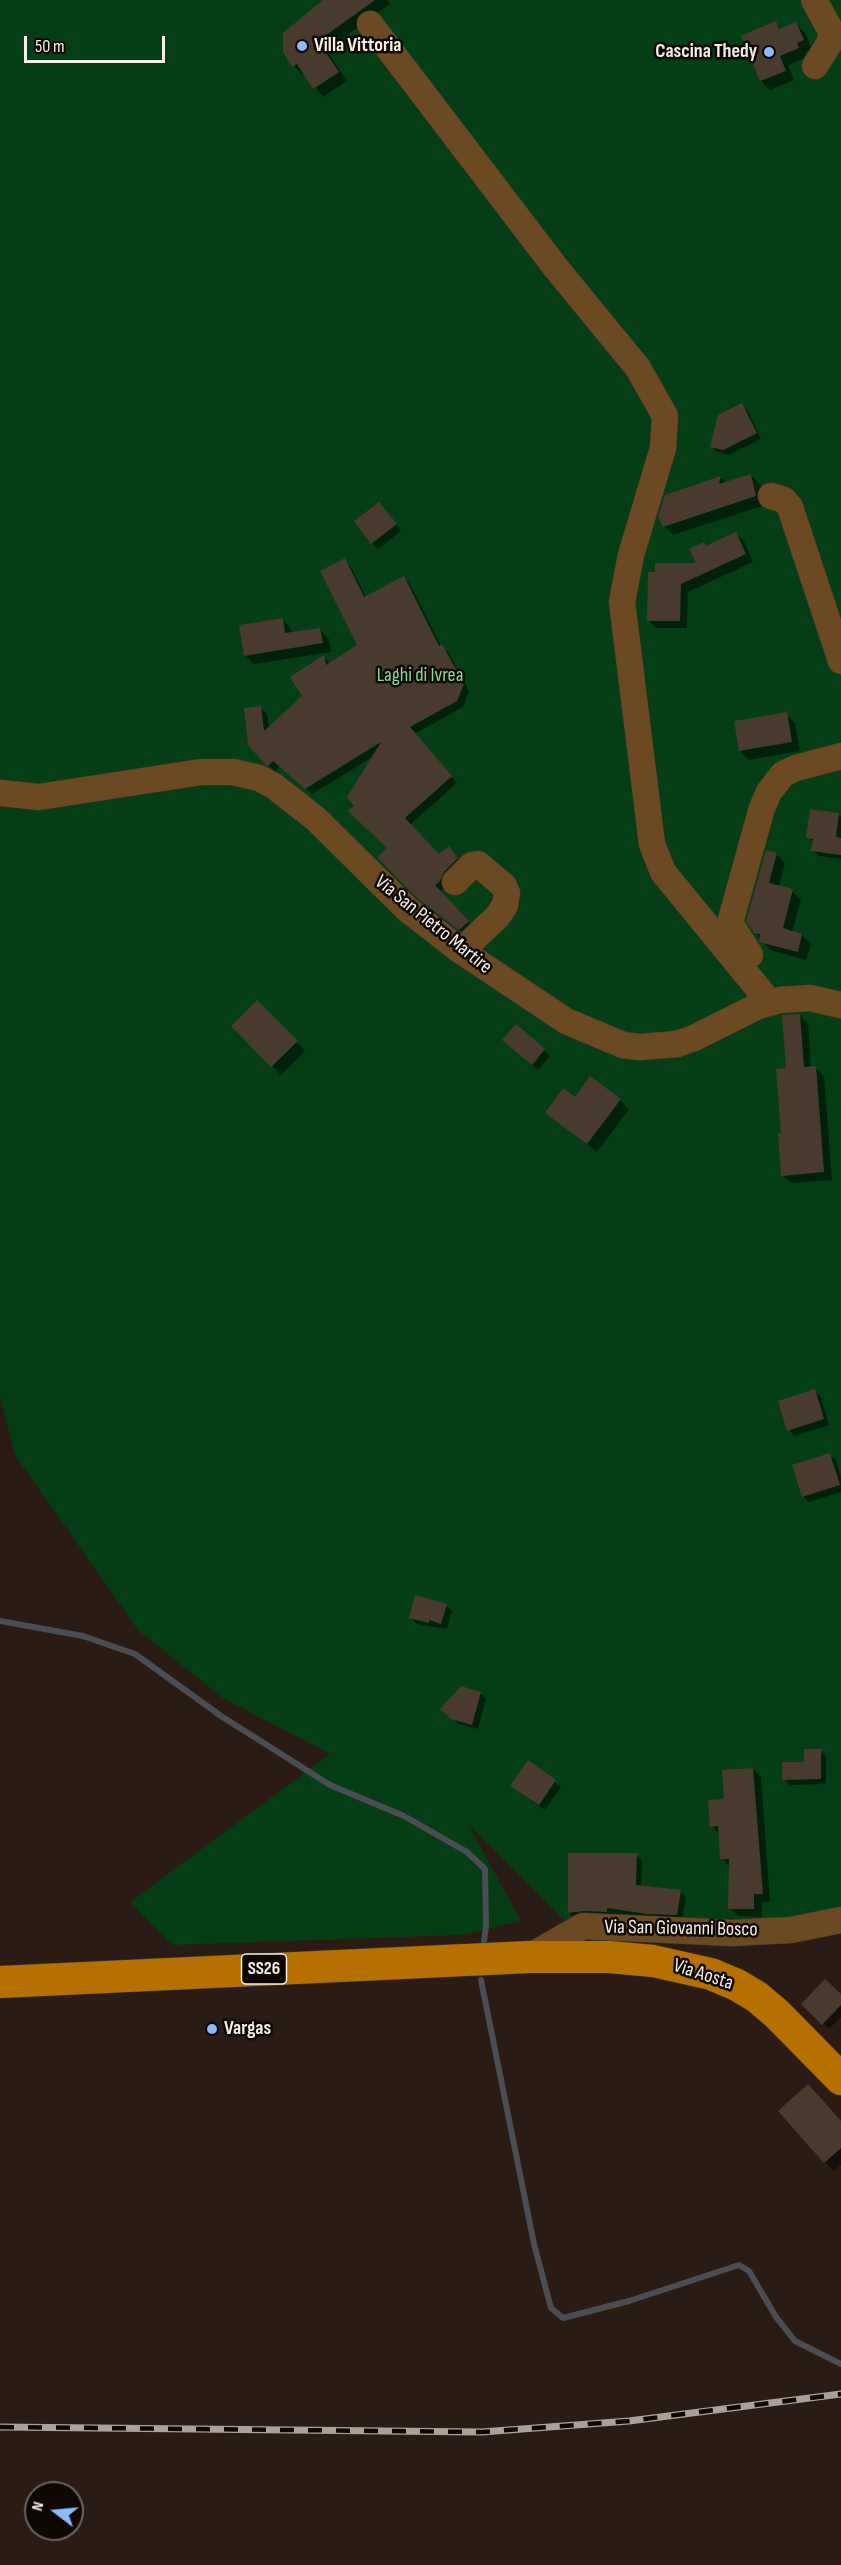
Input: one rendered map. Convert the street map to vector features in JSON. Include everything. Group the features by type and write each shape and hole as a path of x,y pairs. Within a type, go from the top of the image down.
{"main road":[{"name":"SS26","path":"0,1982 529,1957"},
{"name":"Via Aosta","path":"529,1957 609,1957 653,1960 711,1974 757,1997 777,2014 841,2079"}],"street":[{"path":"814,0 832,33 829,44 815,66"},
{"path":"370,24 556,268 638,368 665,416 663,448 631,555 622,602 652,844 663,872 775,1001"},
{"path":"771,496 784,500 790,507 841,661"},
{"path":"775,1001 730,923 762,808 775,781 796,768 841,756"},
{"name":"Via San Pietro Martire","path":"0,793 39,798 201,772 233,772 260,778 274,786 315,819 407,909 461,951 566,1021 623,1045 640,1047 677,1044 775,1001 810,998 841,1005"},
{"path":"454,882 472,865 478,864 504,886 507,893 505,905 498,916 461,951"},
{"name":"Via San Giovanni Bosco","path":"529,1957 583,1926 731,1933 791,1930 841,1920"}],"green space":[{"name":"Laghi di Ivrea","path":"0,0 841,0 841,1927 568,1924 468,1824 521,1921 462,1935 172,1945 130,1902 330,1754 223,1698 138,1630 15,1455 0,1397"}],"building":[{"name":"Villa Vittoria","path":"323,0 375,0 318,41 339,72 313,89 297,64 292,67 283,52 283,33"},
{"name":"Cascina Thedy","path":"776,21 779,29 796,22 804,40 797,43 799,48 780,56 786,71 760,81 741,36"},
{"path":"742,403 757,433 723,450 710,447 718,415"},
{"path":"751,474 756,496 663,527 658,516 665,495 721,476 719,484"},
{"path":"379,502 397,524 371,544 354,521"},
{"path":"736,532 746,554 681,584 680,621 647,621 648,572 655,572 655,563 696,563 689,549 704,542 706,546"},
{"path":"345,558 364,597 404,576 439,646 442,644 464,684 457,701 410,727 452,776 405,818 439,854 449,846 458,858 435,885 469,921 459,930 417,898 377,857 387,848 348,811 354,806 347,797 381,742 305,789 273,761 268,766 266,765 248,745 244,708 261,706 264,731 302,696 290,677 324,655 326,665 357,645 320,571"},
{"path":"283,618 285,633 320,628 323,643 244,656 239,625"},
{"path":"787,712 792,742 739,751 734,721"},
{"path":"810,809 839,813 836,837 841,838 841,855 811,851 813,839 806,838"},
{"path":"766,850 777,853 769,883 793,889 783,928 802,934 798,952 759,942 760,934 754,933 746,921"},
{"path":"257,1000 298,1041 271,1067 231,1026"},
{"path":"800,1014 804,1067 816,1066 824,1172 781,1176 778,1133 781,1133 776,1069 786,1068 782,1015"},
{"path":"516,1024 545,1049 532,1065 502,1040"},
{"path":"590,1076 621,1099 587,1144 545,1113 563,1088 575,1097"},
{"path":"815,1389 824,1419 787,1431 778,1401"},
{"path":"830,1453 840,1485 802,1497 792,1465"},
{"path":"415,1595 447,1604 441,1624 409,1618"},
{"path":"461,1686 481,1692 472,1725 451,1719 440,1709"},
{"path":"804,1749 821,1749 821,1779 782,1780 782,1762 804,1762"},
{"path":"528,1760 556,1780 539,1805 510,1786"},
{"path":"753,1768 763,1894 754,1894 754,1909 728,1909 729,1859 720,1859 718,1826 710,1827 708,1800 724,1799 722,1770"},
{"path":"568,1853 637,1853 636,1885 681,1890 677,1915 647,1914 607,1908 607,1912 568,1913"},
{"path":"825,1979 841,1994 841,2005 822,2025 801,2004"},
{"path":"808,2084 841,2121 841,2148 824,2163 778,2111"}],"waterway":[{"path":"0,1621 83,1636 135,1654 221,1716 330,1785 404,1816 467,1852 485,1869 486,1926 483,1949"},
{"path":"481,1980 534,2244 551,2308 563,2318 629,2301 739,2265 749,2271 776,2317 795,2341 841,2364"}],"railway":[{"path":"0,2427 482,2432 629,2421 841,2394"}],"place":[{"name":"Villa Vittoria","path":"302,46"},
{"name":"Cascina Thedy","path":"769,52"},
{"name":"Vargas","path":"212,2029"}]}
